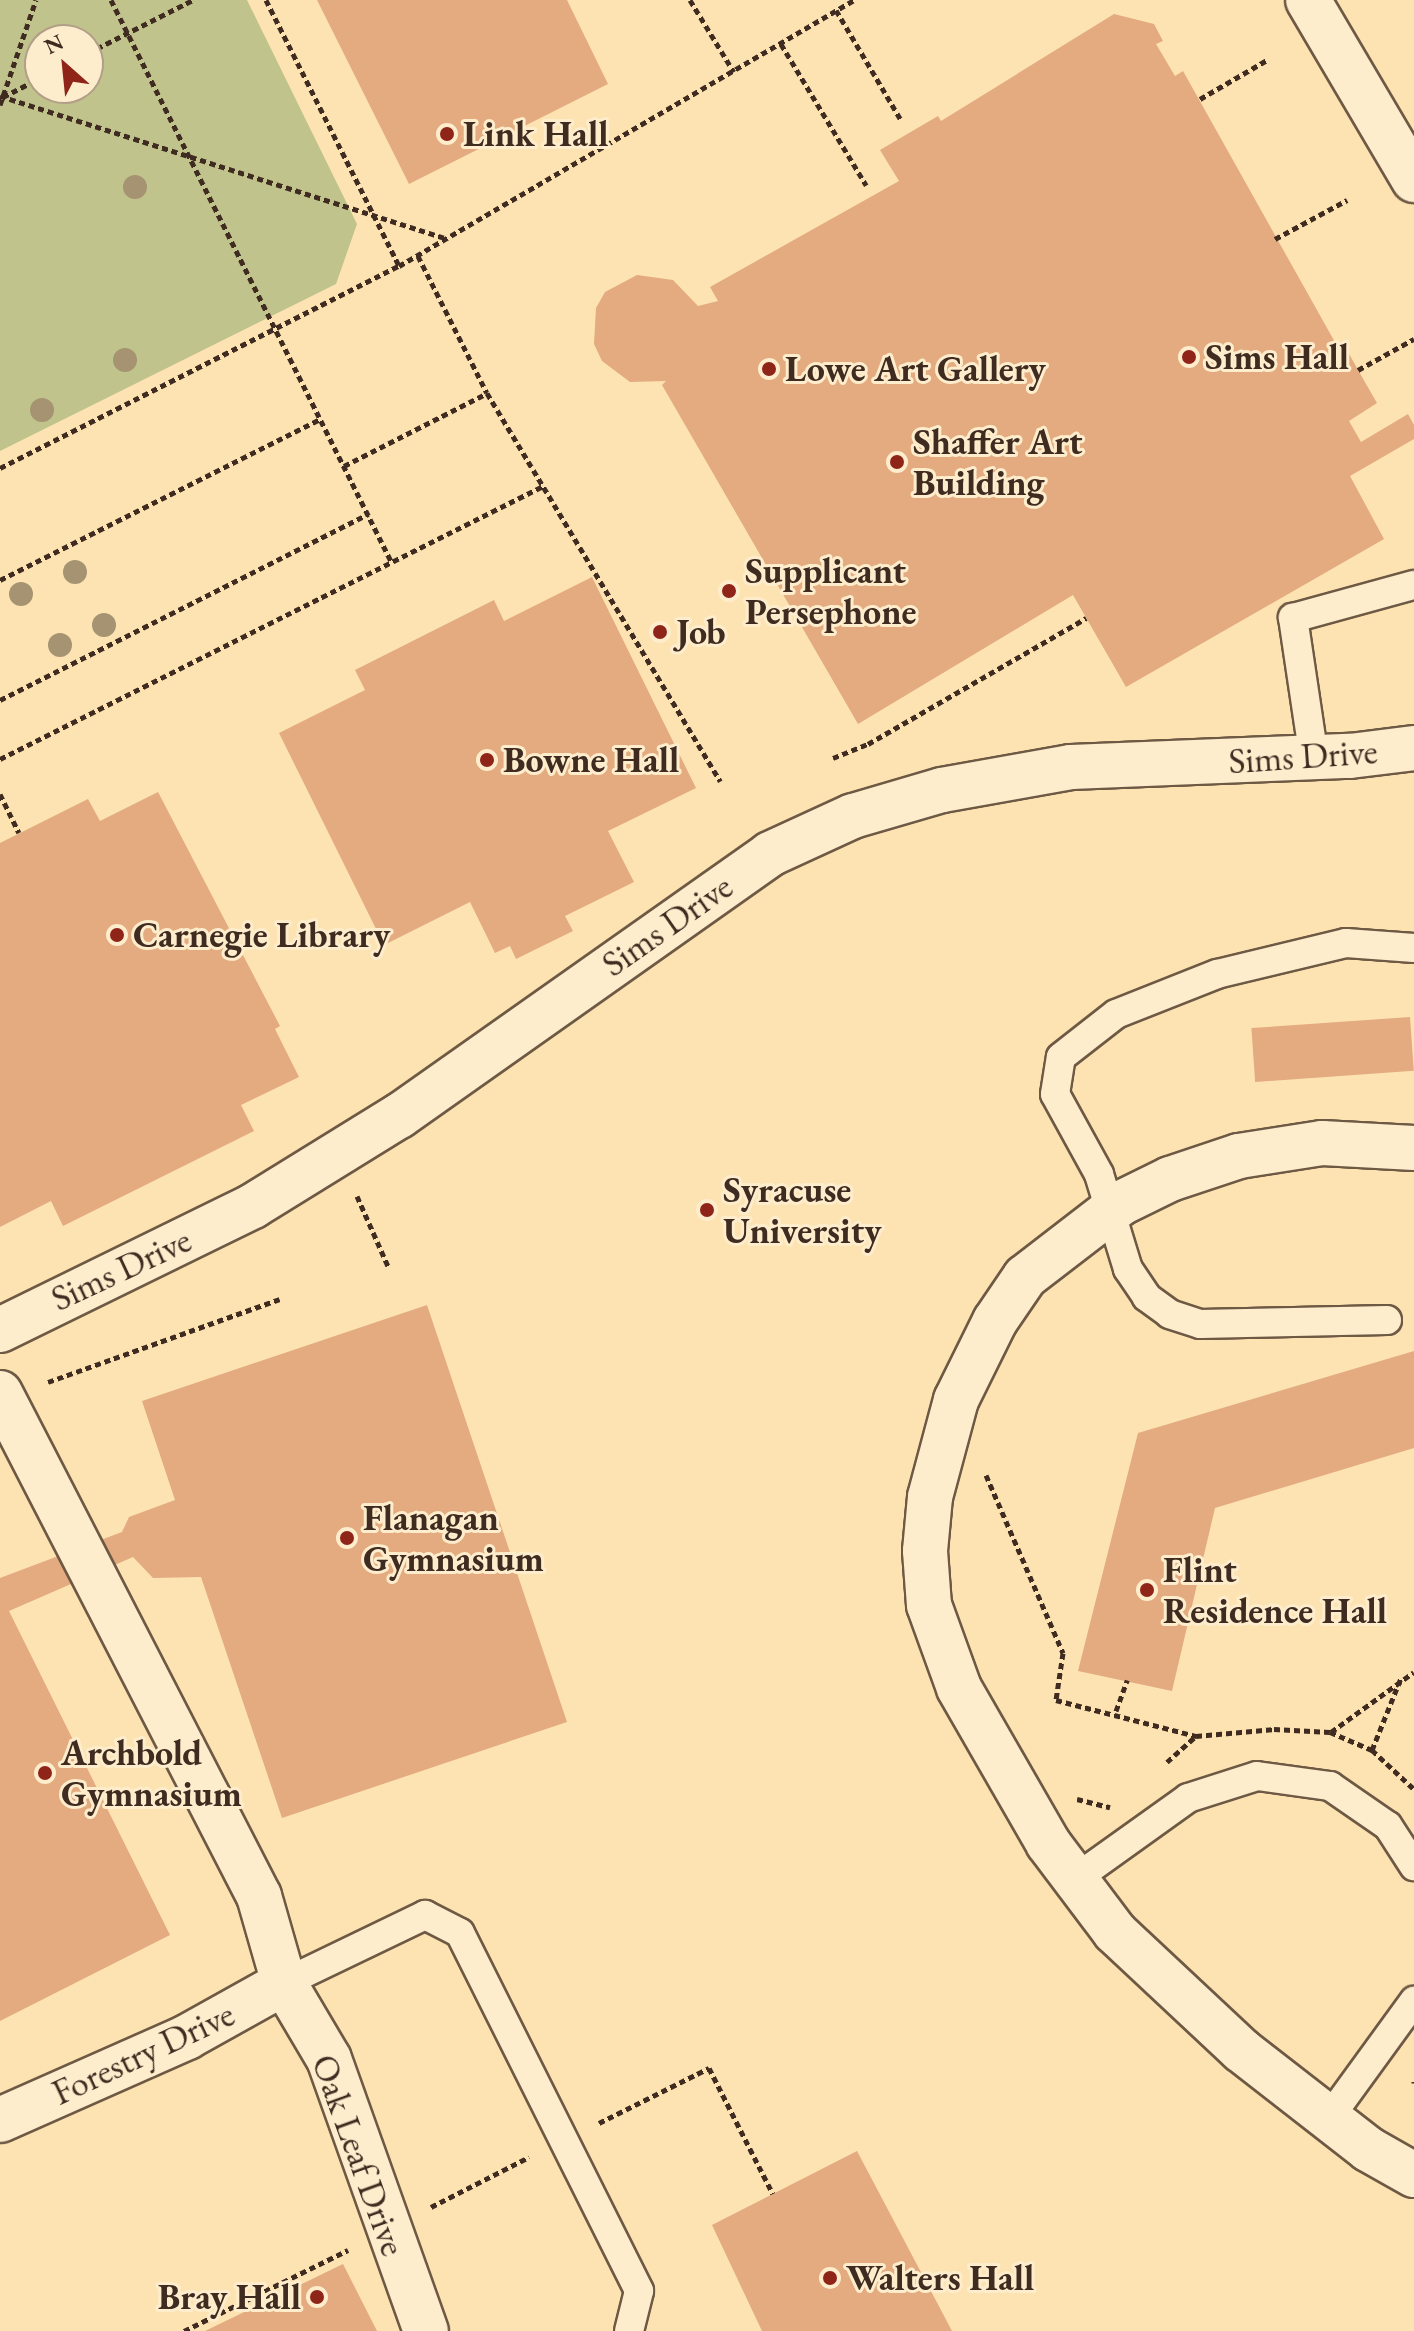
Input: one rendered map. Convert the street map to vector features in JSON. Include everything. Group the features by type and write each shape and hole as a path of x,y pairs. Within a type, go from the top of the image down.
{"street":[{"path":"1308,0 1414,180"},
{"name":"Sims Drive","path":"0,1330 253,1206 399,1116 770,854 853,816 942,790 1071,767 1314,758 1414,748"},
{"path":"1414,1148 1322,1143 1239,1156 1170,1179 1109,1214 1025,1277 995,1321 947,1424 930,1497 925,1551 929,1605 959,1688 1048,1843 1115,1932 1241,2050 1329,2118 1414,2175"},
{"path":"0,1393 259,1896 284,1983"},
{"name":"Forestry Drive","path":"0,2120 187,2037 284,1983"},
{"name":"Oak Leaf Drive","path":"284,1983 329,2059 387,2229 426,2331"}],"lane":[{"path":"1314,758 1293,618 1414,585"},
{"path":"1387,1320 1200,1324 1170,1314 1147,1297 1128,1269 1099,1174 1055,1094 1061,1057 1116,1014 1217,974 1346,943 1414,948"},
{"path":"1075,1879 1188,1798 1257,1776 1330,1786 1388,1826 1414,1866"},
{"path":"284,1983 425,1915 460,1933 639,2291 629,2331"},
{"path":"1329,2118 1414,2001"}],"path":[{"path":"0,105 36,0"},
{"path":"111,0 392,563"},
{"path":"104,45 193,0"},
{"path":"266,0 399,266"},
{"path":"690,0 734,72"},
{"path":"0,468 418,256 854,0"},
{"path":"836,10 901,120"},
{"path":"781,44 866,185"},
{"path":"1200,99 1267,60"},
{"path":"1,97 24,86"},
{"path":"1,97 447,239"},
{"path":"1275,239 1347,200"},
{"path":"418,256 487,393 720,781"},
{"path":"1358,370 1414,339"},
{"path":"344,466 487,393"},
{"path":"0,580 320,419"},
{"path":"0,759 543,486"},
{"path":"0,700 369,514"},
{"path":"833,758 868,744 1086,618"},
{"path":"0,794 19,833"},
{"path":"355,1191 388,1266"},
{"path":"42,1384 280,1299"},
{"path":"984,1470 1063,1653 1056,1700 1116,1711 1196,1736 1274,1729 1330,1732 1372,1750 1414,1789"},
{"path":"1330,1732 1401,1677 1414,1672"},
{"path":"1372,1750 1401,1677"},
{"path":"1116,1711 1127,1680"},
{"path":"1161,1767 1196,1736"},
{"path":"1067,1797 1114,1807"},
{"path":"387,2229 709,2068 773,2194"},
{"path":"184,2331 314,2267"}],"green space":[{"path":"0,0 247,0 357,224 336,284 0,451"}],"building":[{"name":"Link Hall","path":"317,0 567,0 608,84 409,184"},
{"path":"1114,14 1154,24 1163,41 1156,44 1175,76 1183,71 1336,344 1342,341 1377,403 1349,421 1361,442 1408,414 1414,425 1414,439 1350,476 1384,539 1126,687 1073,595 858,724 662,385 666,381 630,382 602,361 594,344 596,308 605,292 637,275 673,280 698,306 718,301 710,287 899,181 880,150 938,116 941,121"},
{"name":"Bowne Hall","path":"592,577 696,788 608,831 634,882 565,916 573,931 516,959 510,946 495,953 470,902 384,945 279,733 365,690 355,670 494,600 504,621"},
{"name":"Carnegie Library","path":"158,792 280,1026 275,1029 299,1077 241,1105 254,1131 63,1226 51,1201 0,1227 0,843 88,799 100,821"},
{"path":"1410,1017 1414,1071 1255,1082 1251,1028"},
{"name":"Flanagan Gymnasium","path":"427,1305 567,1722 282,1818 201,1577 153,1578 133,1557 9,1611 170,1935 0,2021 0,1578 122,1532 129,1517 175,1500 142,1401"},
{"name":"Flint Residence Hall","path":"1414,1351 1414,1448 1215,1508 1172,1691 1078,1671 1138,1433"},
{"name":"Walters Hall","path":"857,2151 952,2331 762,2331 712,2225"},
{"name":"Bray Hall","path":"343,2264 377,2331 205,2331"}],"place":[{"name":"Link Hall","path":"447,134"},
{"name":"Sims Hall","path":"1189,357"},
{"name":"Lowe Art Gallery","path":"769,369"},
{"name":"Shaffer Art Building","path":"897,462"},
{"name":"Supplicant Persephone","path":"729,591"},
{"name":"Job","path":"660,632"},
{"name":"Bowne Hall","path":"487,760"},
{"name":"Carnegie Library","path":"117,935"},
{"name":"Syracuse University","path":"707,1210"},
{"name":"Flanagan Gymnasium","path":"347,1538"},
{"name":"Flint Residence Hall","path":"1147,1590"},
{"name":"Archbold Gymnasium","path":"45,1773"},
{"name":"Walters Hall","path":"830,2278"},
{"name":"Bray Hall","path":"317,2297"}]}
